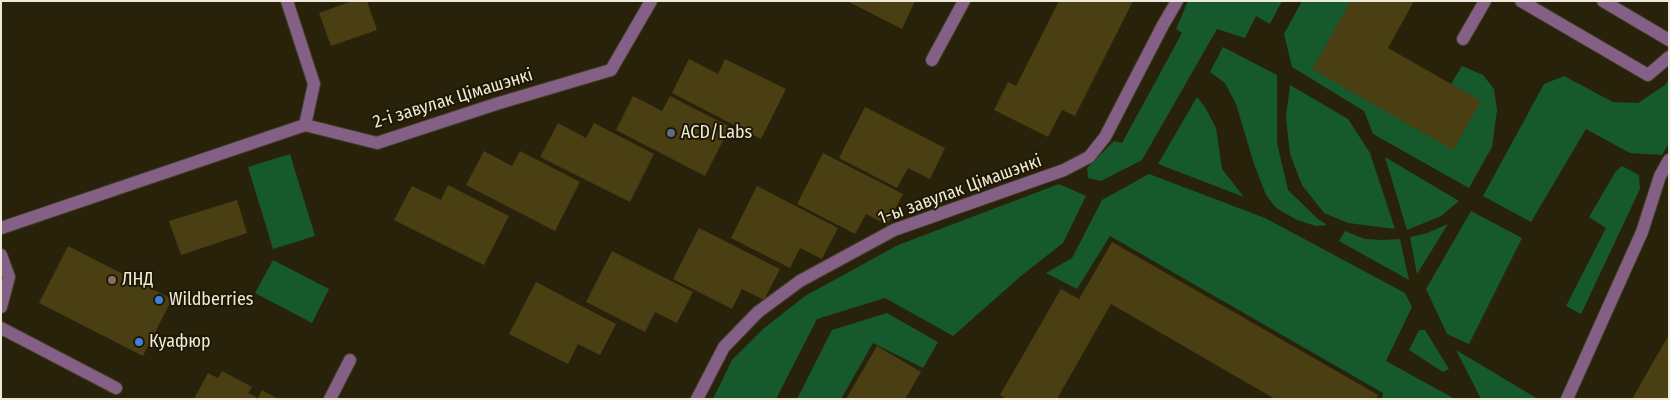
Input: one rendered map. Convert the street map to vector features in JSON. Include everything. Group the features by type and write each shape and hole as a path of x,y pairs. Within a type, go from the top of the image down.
{"street":[{"path":"1,228 305,125 314,84 287,1"},
{"name":"2-і завулак Цімашэнкі","path":"305,125 377,143 496,104 611,70 651,1"},
{"path":"932,60 964,1"},
{"name":"1-ы завулак Цімашэнкі","path":"697,399 724,347 758,312 800,281 894,230 1064,170 1089,157 1105,137 1163,25 1178,1"},
{"path":"1463,39 1485,1"},
{"path":"1521,1 1648,75 1669,57"},
{"path":"1603,1 1669,40"},
{"path":"1567,399 1642,232 1660,176 1669,160"},
{"path":"1,255 9,277 1,307"},
{"path":"1,328 116,388"},
{"path":"330,399 350,360"}],"green space":[{"path":"1188,1 1282,1 1270,24 1256,16 1245,38 1217,29 1142,160 1101,181 1088,178 1087,168 1114,141 1122,143 1182,33 1176,29"},
{"path":"1302,1 1351,1 1313,69 1451,84 1462,66 1483,75 1494,89 1497,110 1492,147 1469,188 1373,134 1364,111 1292,67 1284,34"},
{"path":"1223,47 1277,75 1277,143 1288,190 1318,219 1327,225 1316,226 1297,220 1276,208 1266,195 1254,164 1236,104 1225,83 1210,72"},
{"path":"1564,76 1613,102 1638,103 1665,85 1669,79 1669,143 1662,155 1630,153 1586,129 1531,222 1483,196 1544,84"},
{"path":"1290,85 1348,119 1370,153 1395,229 1348,223 1324,213 1302,185 1290,154 1286,117"},
{"path":"1197,97 1205,107 1216,128 1222,169 1244,197 1158,164"},
{"path":"290,154 315,236 273,249 248,167"},
{"path":"1385,157 1459,201 1441,216 1407,230"},
{"path":"1622,166 1639,175 1640,189 1581,314 1566,306 1606,228 1589,217 1616,171"},
{"path":"1149,174 1265,218 1405,293 1412,307 1386,361 1455,399 1382,399 1383,393 1110,236 1077,289 1046,273 1072,258 1102,200"},
{"path":"1059,184 1086,196 1063,243 1021,276 953,336 885,298 817,319 776,399 713,399 732,360 763,329 805,296 898,245"},
{"path":"1471,211 1522,238 1469,344 1447,334 1426,289"},
{"path":"1448,224 1417,274 1410,237 1427,233"},
{"path":"1345,231 1365,239 1400,239 1409,280 1339,241"},
{"path":"273,260 329,289 312,323 255,293"},
{"path":"887,313 938,342 923,368 873,343 841,399 797,399 832,330"},
{"path":"1419,330 1425,330 1449,369 1443,372 1409,350"},
{"path":"1456,350 1538,399 1481,399"}],"building":[{"path":"352,1 367,1 377,30 331,46 319,13"},
{"path":"847,1 915,1 902,29"},
{"path":"1059,1 1133,1 1075,116 1062,110 1048,137 994,110 1008,82 1016,86"},
{"path":"1351,1 1414,1 1388,48 1481,101 1453,150 1312,69"},
{"path":"689,59 718,74 725,59 786,89 761,139 672,93"},
{"path":"633,96 662,111 670,96 730,127 705,176 616,130"},
{"path":"865,107 945,148 930,179 908,168 897,188 839,158"},
{"path":"558,123 586,138 594,123 654,154 630,202 540,157"},
{"path":"484,151 512,166 520,151 580,182 555,231 466,185"},
{"path":"823,153 903,194 887,225 866,214 855,234 797,204"},
{"path":"448,185 509,216 484,265 394,220 412,186 441,200"},
{"path":"757,186 838,228 822,259 800,248 790,268 731,238"},
{"path":"237,200 247,233 181,255 169,221"},
{"path":"699,228 780,269 764,300 742,289 732,309 673,279"},
{"path":"1112,242 1378,395 1376,399 1275,399 1111,304 1057,399 1007,399 1000,395 1061,289 1079,299"},
{"path":"68,246 172,299 143,356 39,303"},
{"path":"612,251 693,292 677,323 655,312 645,332 586,302"},
{"path":"536,282 616,324 600,355 578,344 568,364 509,334"},
{"path":"1669,335 1669,399 1632,399 1667,338"},
{"path":"877,346 921,372 905,399 846,399"},
{"path":"222,371 252,387 248,393 258,398 262,390 278,399 194,399 208,373 218,378"}],"place":[{"name":"ACD/Labs","path":"671,133"},
{"name":"ЛНД","path":"112,280"},
{"name":"Wildberries","path":"159,300"},
{"name":"Куафюр","path":"139,342"}]}
